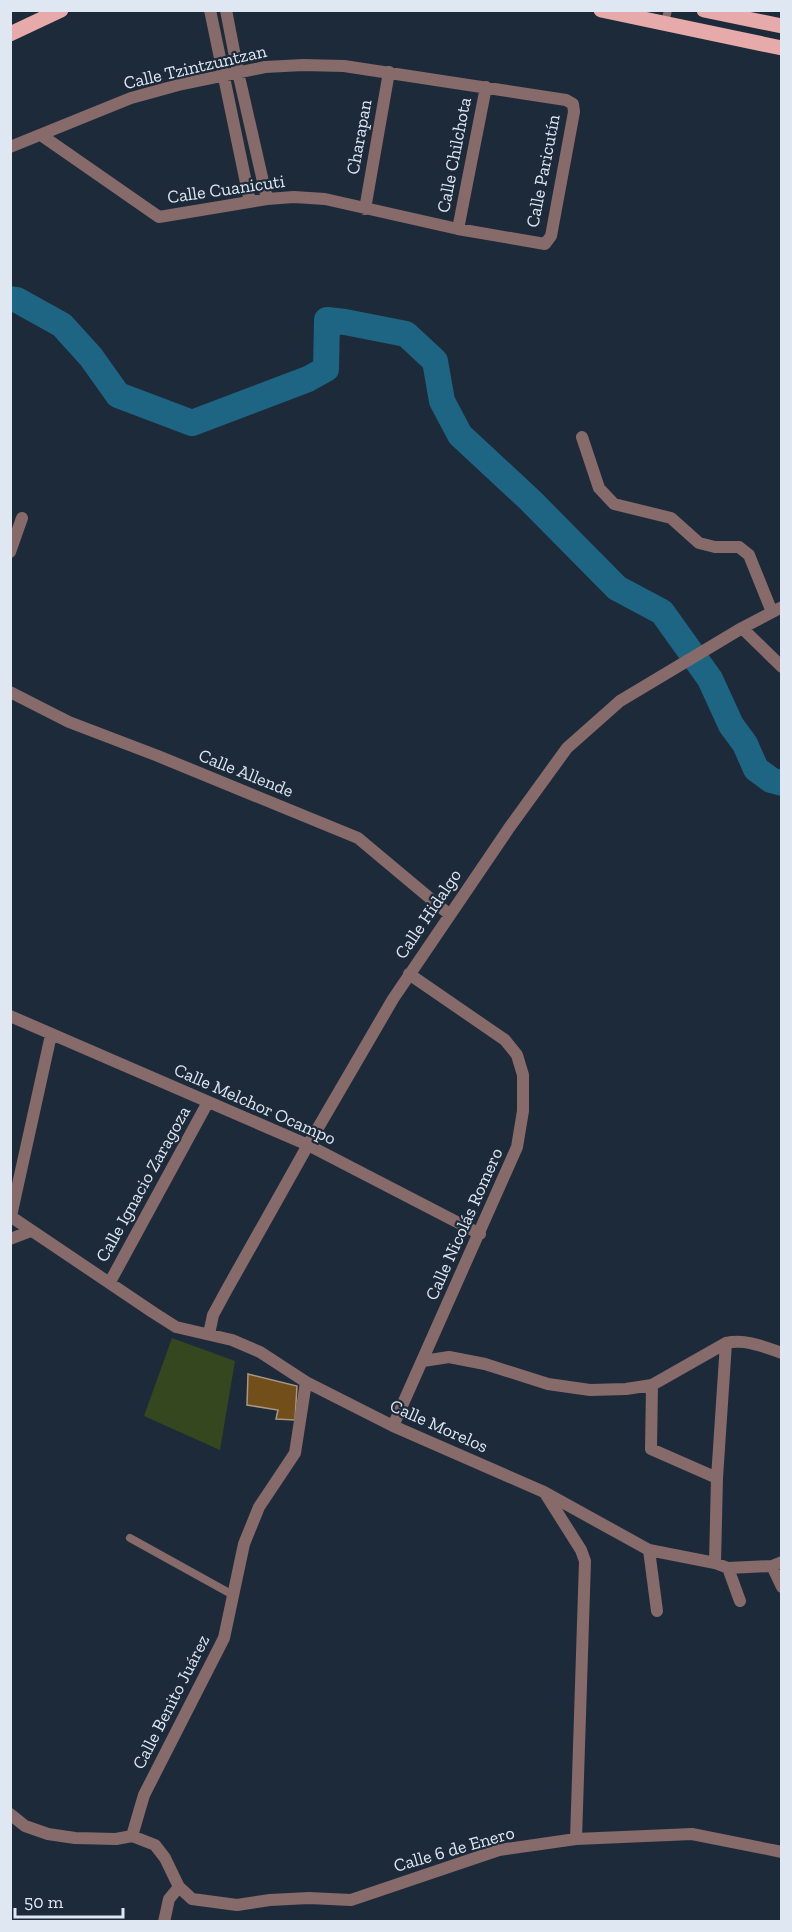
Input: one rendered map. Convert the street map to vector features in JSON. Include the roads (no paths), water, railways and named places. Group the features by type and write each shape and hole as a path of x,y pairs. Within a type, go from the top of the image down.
{"main road":[{"path":"10,34 61,10"},
{"path":"601,10 667,17 782,48"},
{"path":"704,10 782,26"}],"street":[{"path":"210,10 250,202"},
{"path":"226,10 267,199"},
{"name":"Calle Tzintzuntzan","path":"10,147 131,98 238,72 303,64 344,66 389,72 566,100 573,104"},
{"name":"Charapan","path":"364,209 389,72"},
{"name":"Calle Chilchota","path":"458,229 486,87"},
{"name":"Calle Paricutín","path":"545,244 551,236 573,104"},
{"name":"Calle Cuanicuti","path":"41,135 159,217 267,199 294,197 325,199 458,229 545,244"},
{"path":"582,437 599,488 614,504 671,518 699,543 715,547 739,547 749,555 777,610"},
{"path":"10,552 22,518"},
{"name":"Calle Hidalgo","path":"209,1334 213,1315 308,1144 393,999 509,828 567,748 620,702 741,629 777,610"},
{"path":"741,629 782,667"},
{"name":"Calle Allende","path":"10,692 69,722 358,838 450,915"},
{"name":"Calle Nicolás Romero","path":"393,1426 517,1148 523,1111 524,1075 518,1055 505,1040 409,974"},
{"name":"Calle Melchor Ocampo","path":"10,1016 308,1144 480,1234"},
{"path":"11,1216 51,1035"},
{"name":"Calle Ignacio Zaragoza","path":"110,1282 208,1102"},
{"name":"Calle Morelos","path":"11,1216 176,1327 232,1340 260,1352 306,1382 393,1426 544,1492 649,1550 715,1563 728,1568"},
{"path":"10,1239 31,1231"},
{"path":"423,1361 449,1357 485,1364 548,1384 590,1390 626,1389 652,1385 726,1343 738,1341 756,1343 782,1353"},
{"path":"715,1563 717,1478 726,1343"},
{"name":"Calle Benito Juárez","path":"132,1836 144,1795 224,1638 244,1544 259,1507 295,1453 306,1382"},
{"path":"652,1385 651,1449 717,1478"},
{"path":"544,1492 581,1550 585,1561 576,1839"},
{"path":"649,1550 657,1611"},
{"path":"740,1600 728,1568 777,1564 782,1587"},
{"path":"10,1814 25,1826 48,1834 75,1838 116,1839 132,1836 155,1845 165,1858 178,1887 169,1899 164,1922"},
{"name":"Calle 6 de Enero","path":"178,1887 192,1899 237,1905 309,1898 351,1900 499,1850 576,1839 692,1834 782,1852"}],"lane":[{"path":"130,1538 233,1595"}],"waterway":[{"path":"10,299 17,300 62,325 91,357 118,395 192,423 308,379 326,369 327,320 406,334 435,361 442,401 460,435 531,501 617,588 662,612 710,679 731,725 745,744 756,769 771,780 782,783"}]}
